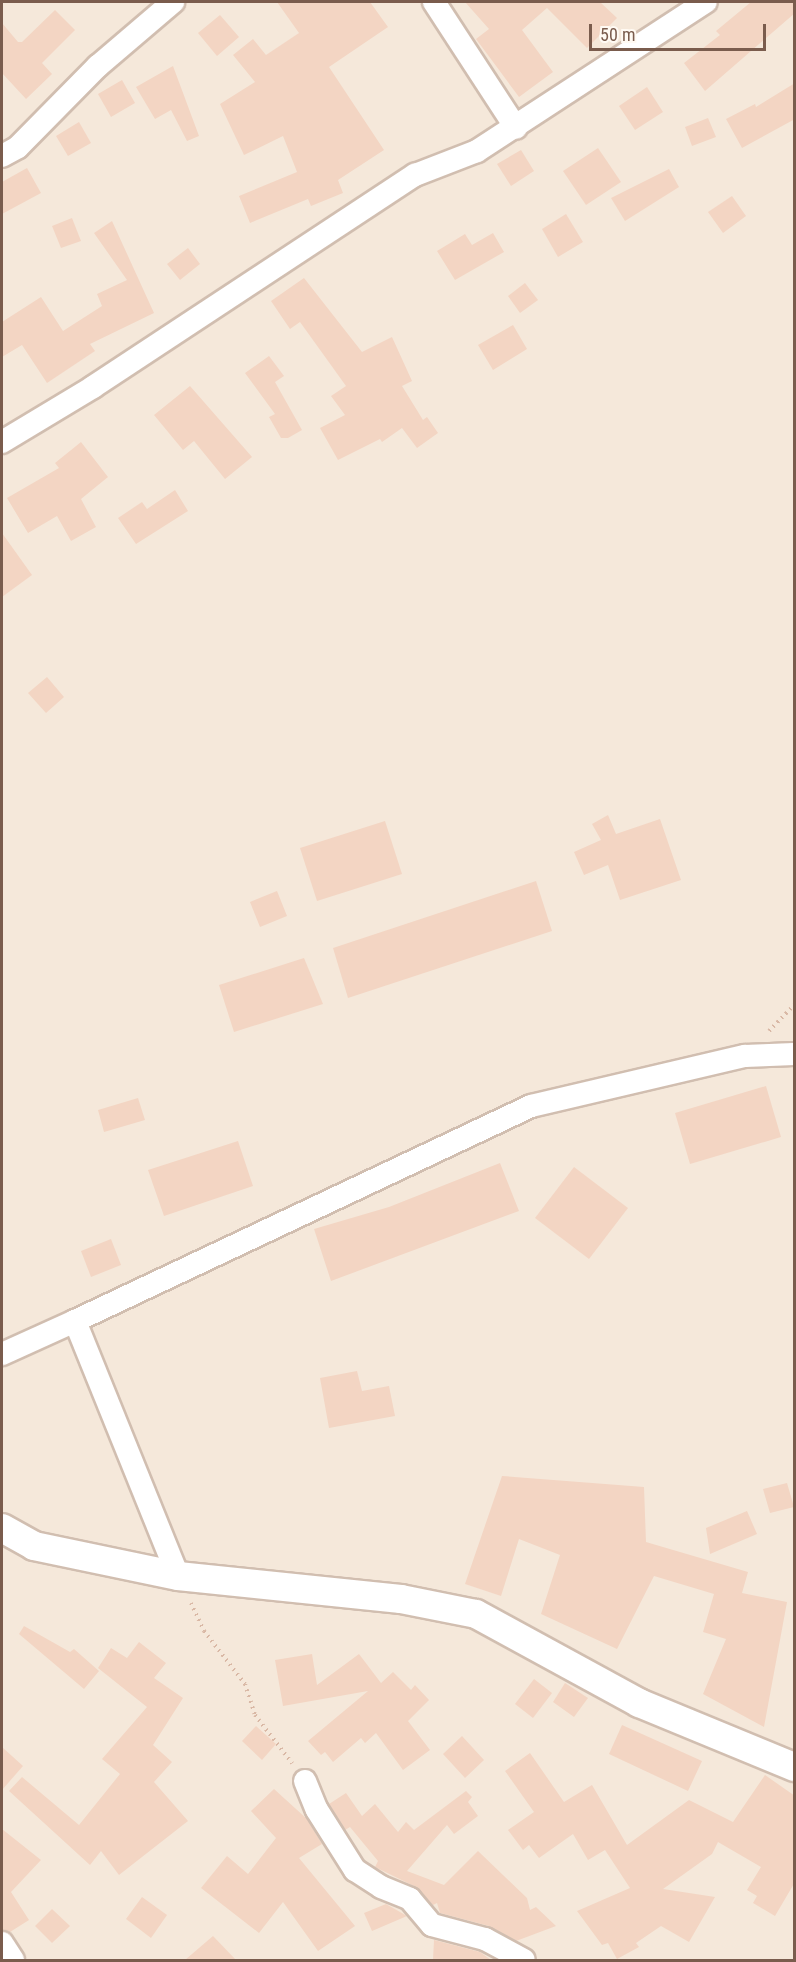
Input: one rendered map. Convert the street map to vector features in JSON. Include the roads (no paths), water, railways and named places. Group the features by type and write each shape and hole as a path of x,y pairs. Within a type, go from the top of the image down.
{"street":[{"path":"2,156 18,147 98,66 173,2"},
{"path":"434,2 516,128"},
{"path":"2,442 93,387 416,174 477,152 706,2"},
{"path":"2,1354 531,1106 745,1056 795,1054"},
{"path":"75,1320 178,1576"},
{"path":"2,1528 34,1546 178,1576 401,1599 476,1614 639,1703 795,1767"},
{"path":"305,1781 317,1810 355,1870 381,1887 410,1899 432,1924 485,1939 524,1960"},
{"path":"2,1943 13,1960"}]}
